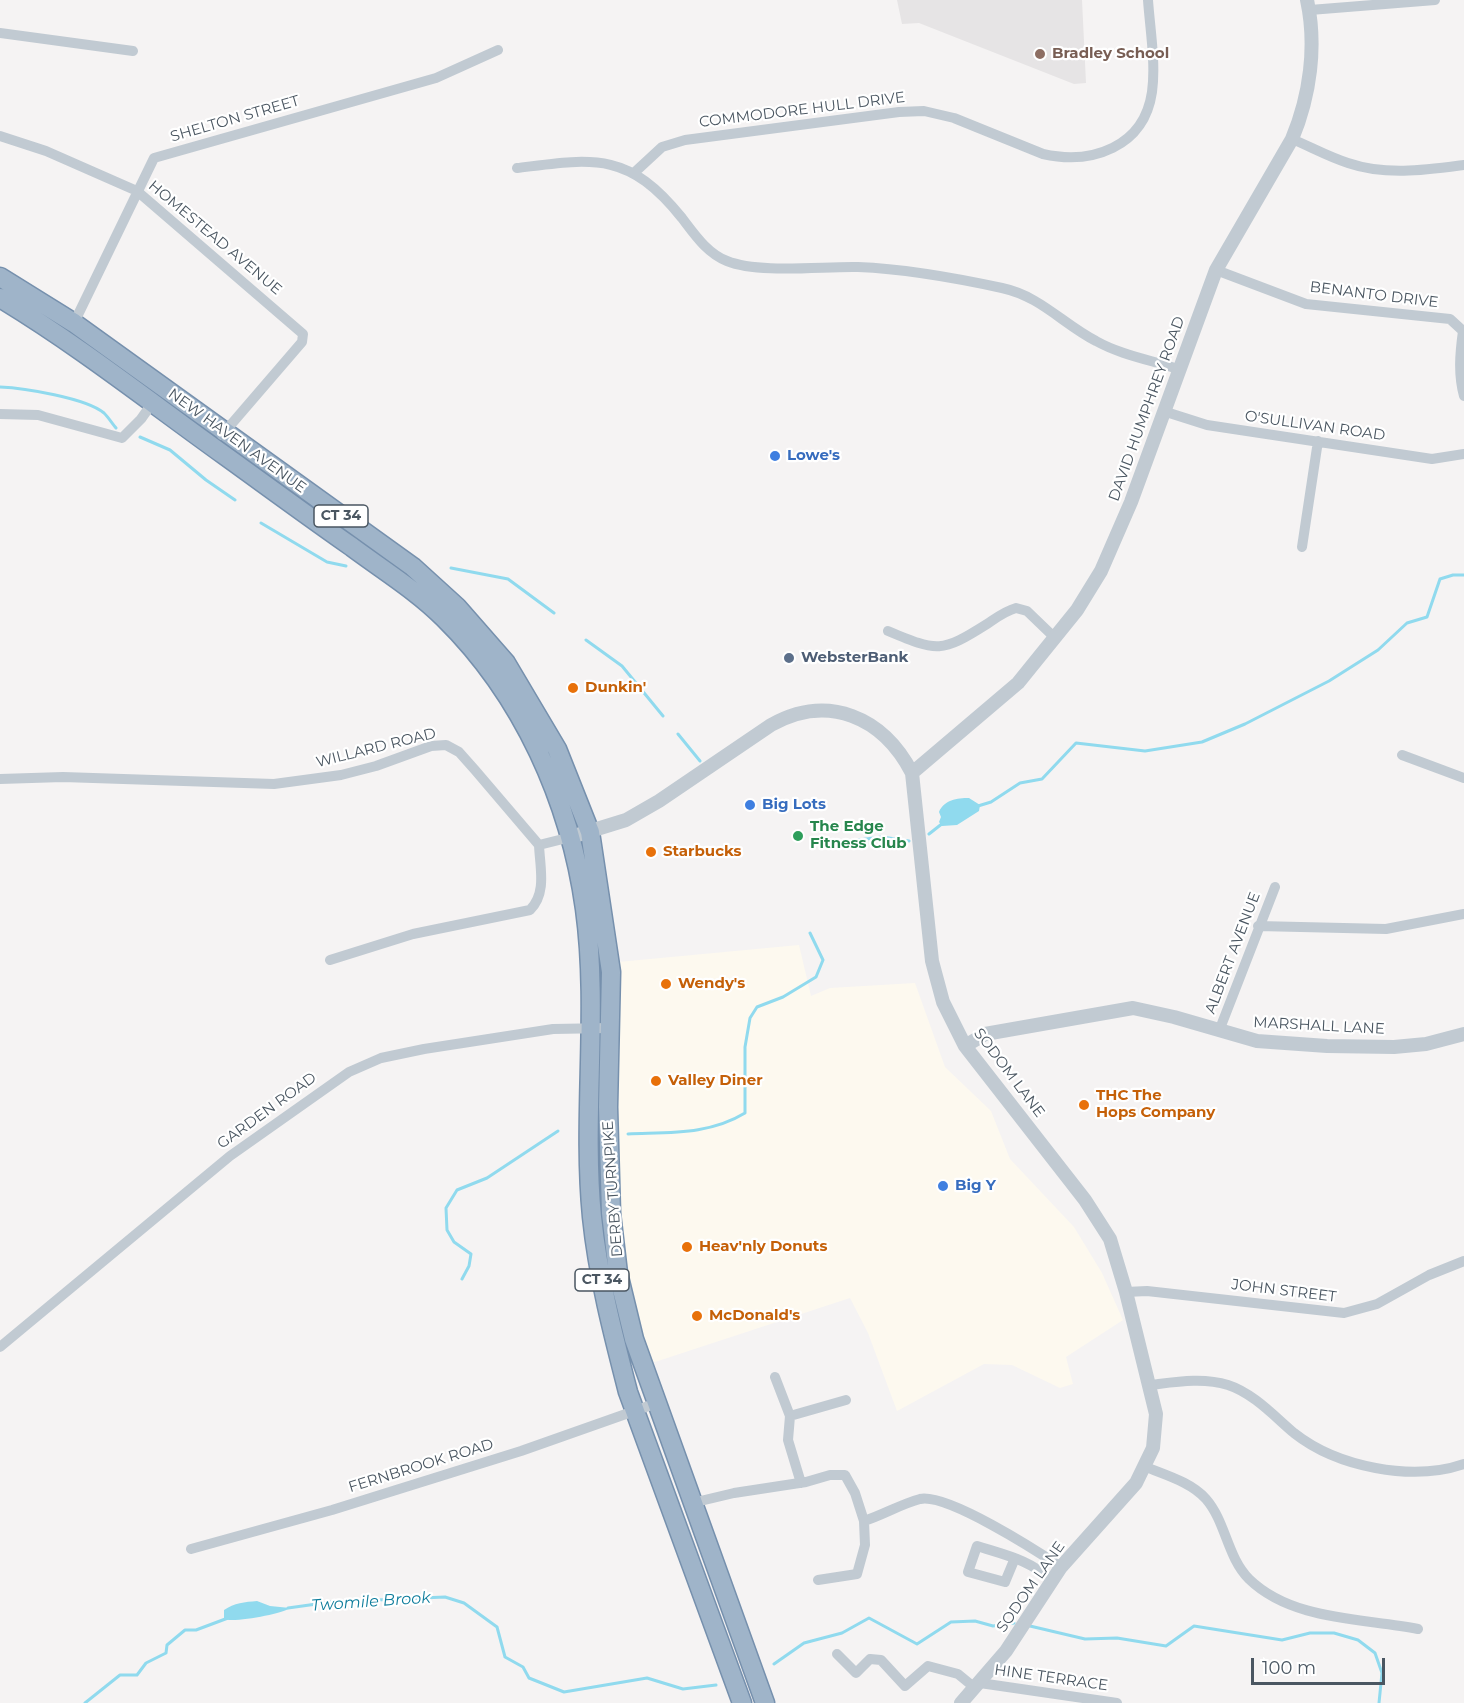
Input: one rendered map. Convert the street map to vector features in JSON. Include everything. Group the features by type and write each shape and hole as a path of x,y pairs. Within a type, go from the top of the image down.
{"highway":[{"name":"NEW HAVEN AVENUE","path":"0,278 74,323 413,567 464,614 506,663 540,717 557,749 590,832"},
{"name":"NEW HAVEN AVENUE","path":"0,298 153,402 401,582 449,624 490,671 525,725 553,783 571,837"},
{"name":"DERBY TURNPIKE","path":"590,832 611,972 609,1021 611,1213 618,1273 634,1339 765,1703"},
{"name":"DERBY TURNPIKE","path":"571,837 585,909 590,972 592,1216 600,1275 634,1410 742,1703"},
{"path":"589,1020 609,1021"},
{"path":"626,1384 648,1377"}],"street":[{"name":"COMMODORE HULL DRIVE","path":"635,172 662,147 685,140 914,111 954,118 1051,155 1073,159 1101,153 1131,133 1148,105 1153,82 1148,0"},
{"path":"1309,5 1435,0"},
{"name":"DAVID HUMPHREY ROAD","path":"912,773 1018,683 1082,603 1109,556 1216,270 1292,139 1307,93 1311,55 1309,5"},
{"path":"0,33 133,51"},
{"name":"SHELTON STREET","path":"74,323 154,158 436,78 498,50"},
{"name":"HOMESTEAD AVENUE","path":"0,136 46,151 137,191 303,334 302,342 224,431"},
{"path":"1292,139 1349,164 1383,171 1423,171 1464,165"},
{"path":"517,168 571,160 606,163 635,172 667,200 702,243 728,261 749,267 861,267 1003,288 1028,296 1045,305 1108,347 1178,369"},
{"name":"BENANTO DRIVE","path":"1216,270 1306,304 1450,319 1463,331 1460,383 1464,396"},
{"path":"0,414 38,415 122,438 141,419 153,402"},
{"name":"O'SULLIVAN ROAD","path":"1163,411 1208,425 1432,459 1464,454"},
{"path":"214,448 224,431"},
{"path":"1302,547 1318,441"},
{"path":"888,631 924,646 943,647 957,643 1016,608 1027,611 1054,637"},
{"name":"SODOM LANE","path":"571,837 626,820 659,801 771,725 787,717 807,712 830,711 849,714 865,722 882,732 902,754 912,773 932,961 943,1002 965,1046 1085,1200 1110,1239 1126,1292 1156,1414 1155,1432 1146,1467 1136,1483 1061,1567 1006,1651 978,1686 960,1703"},
{"name":"WILLARD ROAD","path":"0,779 63,777 274,784 341,775 376,766 431,746 446,744 459,752 539,845"},
{"path":"1402,755 1464,778"},
{"path":"330,960 424,931 530,910 538,902 542,891 539,845 571,837"},
{"name":"ALBERT AVENUE","path":"1219,1031 1275,886"},
{"path":"1258,926 1386,929 1464,914"},
{"name":"MARSHALL LANE","path":"965,1046 985,1034 1133,1008 1174,1017 1257,1041 1327,1046 1394,1047 1426,1044 1464,1034"},
{"name":"GARDEN ROAD","path":"0,1347 230,1156 349,1072 381,1058 408,1052 553,1029 589,1020"},
{"name":"JOHN STREET","path":"1126,1292 1147,1291 1344,1313 1377,1304 1429,1275 1464,1261"},
{"path":"775,1377 789,1416 788,1440 801,1483"},
{"path":"1150,1385 1202,1381 1226,1384 1253,1399 1309,1443 1366,1465 1425,1473 1464,1464"},
{"path":"789,1416 846,1400"},
{"name":"FERNBROOK ROAD","path":"190,1549 332,1510 510,1454 657,1403"},
{"path":"1146,1467 1184,1483 1202,1495 1213,1510 1245,1574 1256,1585 1292,1606 1418,1629"},
{"path":"692,1503 734,1493 801,1483 830,1475 845,1475 855,1493 864,1521 865,1545 857,1574 818,1580"},
{"path":"864,1521 922,1499 940,1500 1028,1545 1061,1567"},
{"path":"1014,1558 1035,1566 1052,1581"},
{"path":"837,1654 856,1673 870,1659 881,1660 905,1686 928,1666 958,1674 978,1686"},
{"name":"HINE TERRACE","path":"978,1686 1117,1703"}],"shaded area":[{"name":"Bradley School","path":"897,0 1082,0 1086,83 1074,84 919,23 902,24"},
{"path":"799,945 811,996 830,988 915,983 945,1067 991,1111 1010,1159 1074,1227 1102,1273 1123,1320 1066,1357 1073,1384 1060,1388 1012,1365 984,1364 897,1411 868,1333 850,1298 655,1362 649,1359 628,1274 618,1210 616,1170 618,962"}],"water":[{"path":"969,798 980,805 979,811 957,825 942,826 939,822 941,808 956,799"},
{"path":"257,1601 270,1606 290,1608 258,1617 224,1619 224,1610 240,1603"}],"waterway":[{"path":"0,387 70,398 104,413 116,428"},
{"path":"140,437 170,450 206,480 235,500"},
{"path":"261,523 327,562 346,566"},
{"path":"451,568 508,579 554,613"},
{"path":"978,806 991,802 1020,783 1042,779 1076,743 1145,751 1202,742 1245,724 1329,681 1378,650 1407,623 1427,617 1440,579 1453,575 1464,575"},
{"path":"586,640 622,666 663,716"},
{"path":"678,734 700,761"},
{"path":"929,834 943,823"},
{"path":"858,840 882,837 909,841"},
{"path":"628,1134 703,1129 745,1113 745,1047 750,1018 757,1007 783,997 816,977 823,960 810,933"},
{"path":"462,1279 469,1266 471,1254 454,1242 447,1230 446,1208 457,1190 487,1178 558,1131"},
{"name":"Twomile Brook","path":"288,1608 331,1602 445,1597 464,1603 497,1627 505,1657 523,1667 529,1678 564,1692 647,1678 683,1689 716,1685"},
{"name":"Twomile Brook","path":"85,1703 120,1675 137,1675 146,1663 166,1653 167,1645 185,1630 196,1630 228,1618"},
{"name":"Twomile Brook","path":"774,1664 804,1643 842,1633 869,1618 917,1644 951,1622 975,1621 993,1626 1014,1623"},
{"name":"Twomile Brook","path":"1030,1626 1085,1639 1117,1638 1166,1646 1194,1626 1282,1640 1310,1633 1334,1633 1358,1640 1375,1653 1382,1673 1379,1703"}],"place":[{"name":"Bradley School","path":"1040,54"},
{"name":"Lowe's","path":"775,456"},
{"name":"WebsterBank","path":"789,658"},
{"name":"Dunkin'","path":"573,688"},
{"name":"Big Lots","path":"750,805"},
{"name":"The Edge Fitness Club","path":"798,836"},
{"name":"Starbucks","path":"651,852"},
{"name":"Wendy's","path":"666,984"},
{"name":"Valley Diner","path":"656,1081"},
{"name":"THC The Hops Company","path":"1084,1105"},
{"name":"Big Y","path":"943,1186"},
{"name":"Heav'nly Donuts","path":"687,1247"},
{"name":"McDonald's","path":"697,1316"}]}
